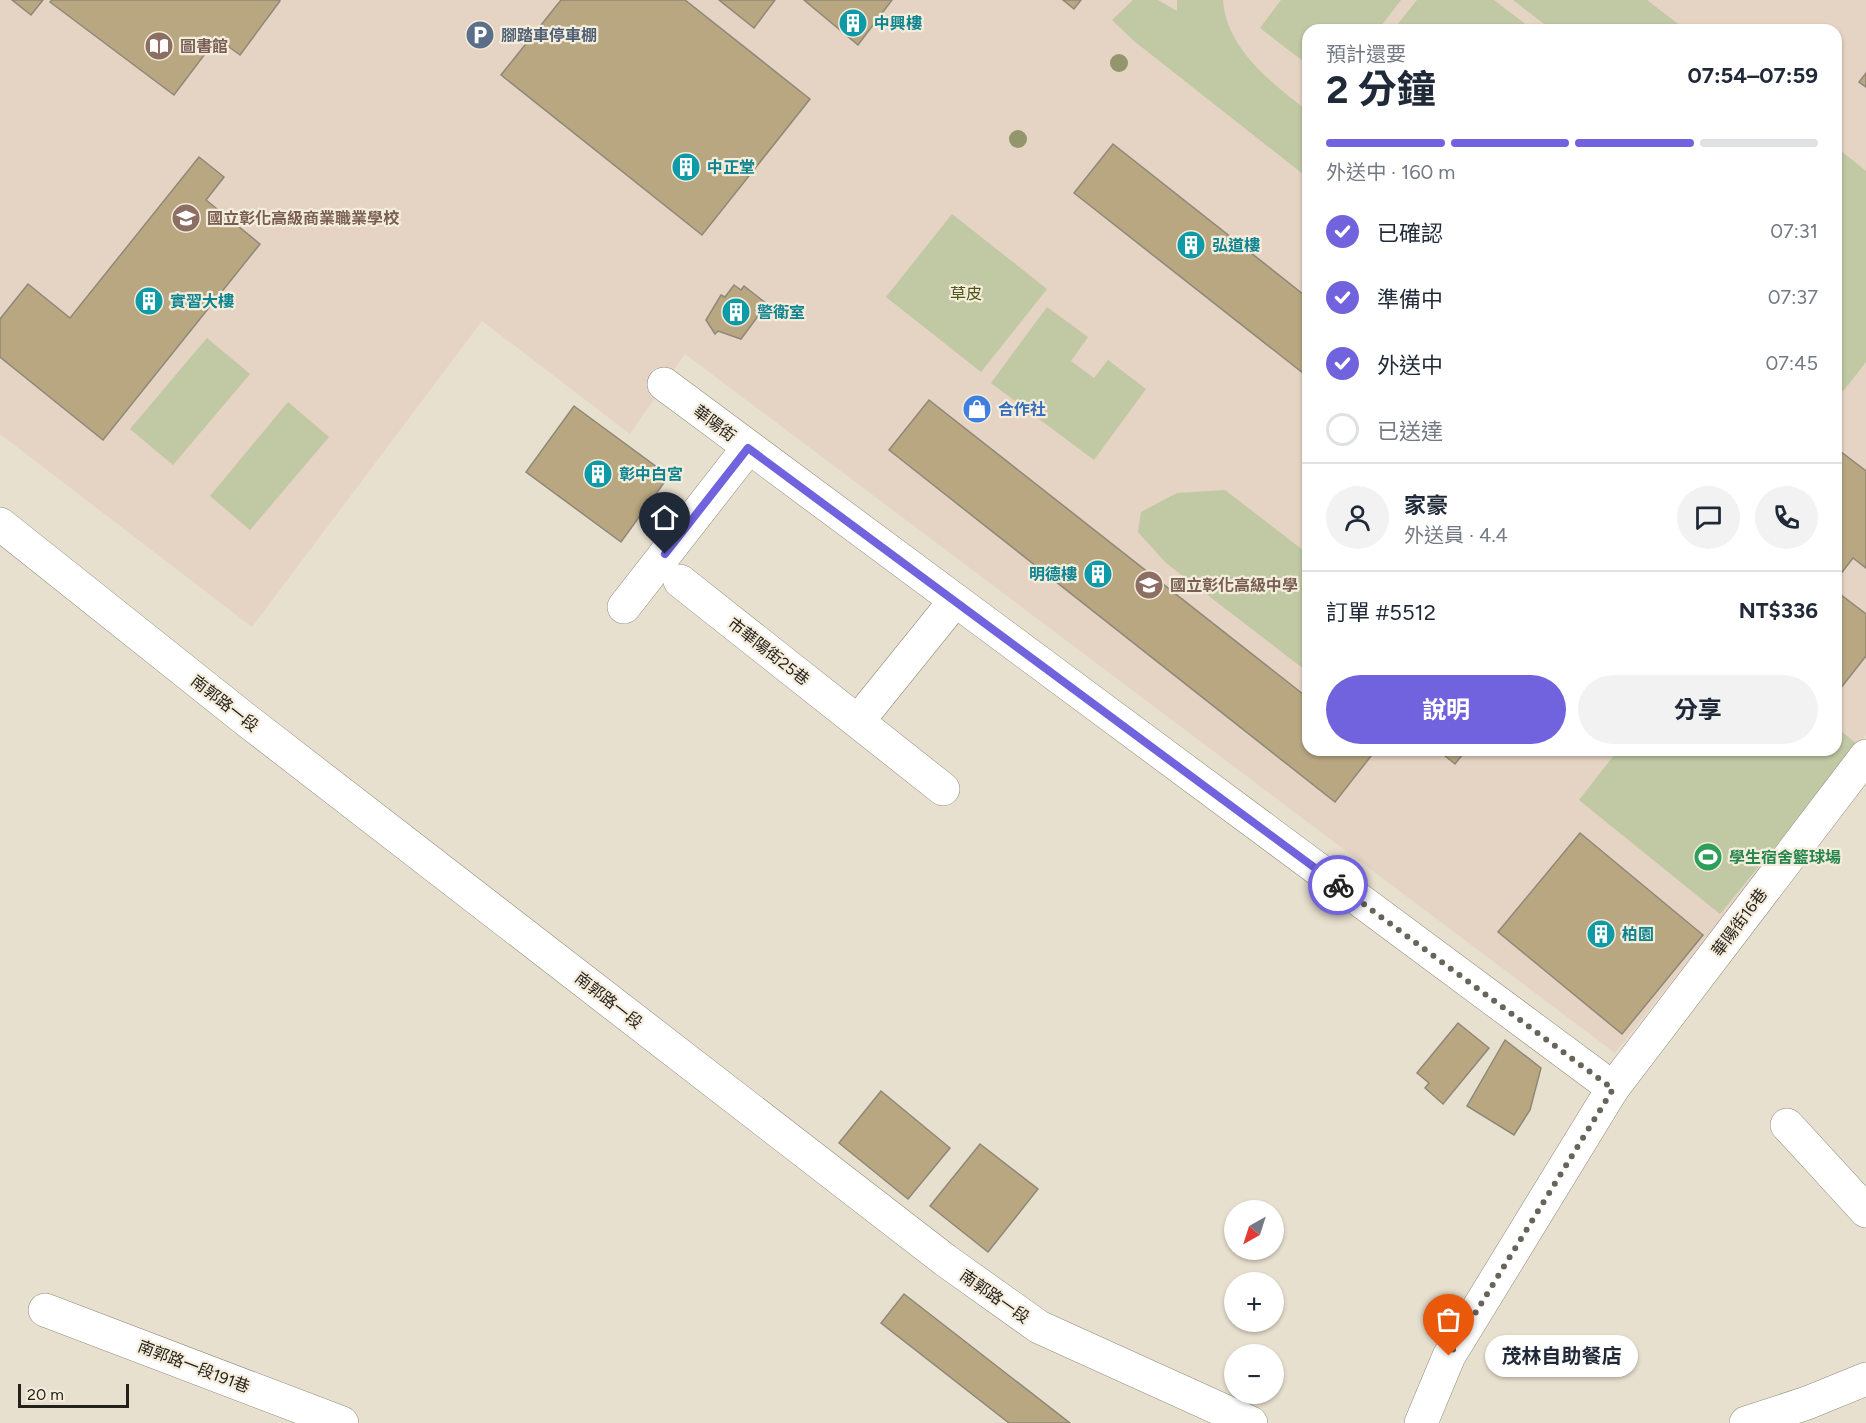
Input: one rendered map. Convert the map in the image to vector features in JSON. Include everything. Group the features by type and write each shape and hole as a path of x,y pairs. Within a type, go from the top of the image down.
{"street":[{"name":"華陽街","path":"664,384 954,602 1613,1089"},
{"path":"624,607 748,448"},
{"name":"南郭路一段","path":"0,524 245,719 945,1260 1039,1327 1251,1423"},
{"name":"市華陽街25巷","path":"680,581 943,789"},
{"path":"858,721 954,602"},
{"name":"華陽街16巷","path":"1613,1089 1866,756"},
{"path":"1421,1423 1449,1356 1613,1089"},
{"path":"1787,1125 1865,1206"},
{"name":"南郭路一段191巷","path":"45,1310 342,1423"},
{"path":"1746,1423 1807,1403 1866,1379"}],"shaded area":[{"name":"國立彰化高級中學","path":"0,0 1866,0 1866,735 1615,1053 685,354 630,434 482,321 252,627 0,434"}],"green space":[{"path":"1133,0 1158,0 1177,11 1177,0 1223,0 1226,18 1242,50 1267,77 1302,106 1302,173 1134,41 1112,20"},
{"path":"1281,0 1401,0 1383,24 1302,24 1302,60 1260,28"},
{"path":"1417,0 1494,0 1525,24 1398,24"},
{"path":"1513,0 1647,0 1678,24 1544,24"},
{"path":"1842,152 1866,171 1866,362 1842,391"},
{"name":"草皮","path":"952,214 1047,289 981,372 886,297"},
{"path":"1047,307 1088,337 1071,361 1094,378 1108,360 1146,389 1094,460 991,383"},
{"path":"207,338 250,374 173,465 130,429"},
{"path":"288,402 329,437 250,530 210,496"},
{"path":"1225,490 1302,549 1302,668 1166,563 1138,532 1141,512 1177,493"},
{"name":"學生宿舍籃球場","path":"1842,732 1858,745 1720,914 1579,800 1613,756 1842,756"}],"building":[{"path":"12,0 43,0 31,15"},
{"name":"圖書館","path":"52,0 280,1 240,55 217,38 174,95 50,2"},
{"name":"中正堂","path":"561,0 685,0 810,99 702,235 501,75"},
{"path":"719,0 775,0 754,28"},
{"name":"中興樓","path":"804,0 892,0 858,45"},
{"path":"1063,0 1081,0 1074,9"},
{"path":"1866,73 1866,87 1859,82"},
{"name":"弘道樓","path":"1113,144 1302,293 1302,372 1074,193"},
{"name":"實習大樓","path":"199,157 224,177 206,200 260,244 103,440 0,357 0,319 28,284 70,318"},
{"name":"警衛室","path":"734,285 741,290 744,286 767,304 741,339 718,331 715,334 706,320 721,295 725,297"},
{"name":"明德樓","path":"929,400 1302,693 1302,756 1371,756 1335,802 889,450"},
{"name":"彰中白宮","path":"574,406 669,476 621,542 526,472"},
{"path":"1842,453 1866,471 1866,568 1853,558 1842,572"},
{"path":"1842,596 1866,614 1866,656 1842,686"},
{"path":"1445,756 1461,756 1455,764"},
{"name":"柏園","path":"1580,833 1703,935 1622,1034 1498,932"},
{"path":"1458,1023 1489,1048 1443,1104 1425,1088 1429,1083 1417,1073"},
{"path":"1505,1040 1541,1068 1530,1110 1514,1135 1467,1106"},
{"path":"881,1091 950,1148 908,1199 839,1143"},
{"path":"980,1144 1038,1189 988,1252 930,1206"},
{"path":"904,1294 1070,1423 1009,1423 881,1323"}],"way so far":[{"path":"1338,885 1613,1089 1449,1356"}],"place":[{"name":"中興樓","path":"853,23"},
{"name":"腳踏車停車棚","path":"480,35"},
{"name":"圖書館","path":"159,46"},
{"name":"中正堂","path":"686,167"},
{"name":"國立彰化高級商業職業學校","path":"186,218"},
{"name":"弘道樓","path":"1191,245"},
{"name":"實習大樓","path":"149,301"},
{"name":"警衛室","path":"736,312"},
{"name":"合作社","path":"977,409"},
{"name":"彰中白宮","path":"598,474"},
{"name":"明德樓","path":"1098,574"},
{"name":"國立彰化高級中學","path":"1149,585"},
{"name":"學生宿舍籃球場","path":"1708,857"},
{"name":"柏園","path":"1601,934"},
{"name":"茂林自助餐店","path":"1449,1356"}],"route":[{"path":"665,554 748,448 1338,885"}]}
